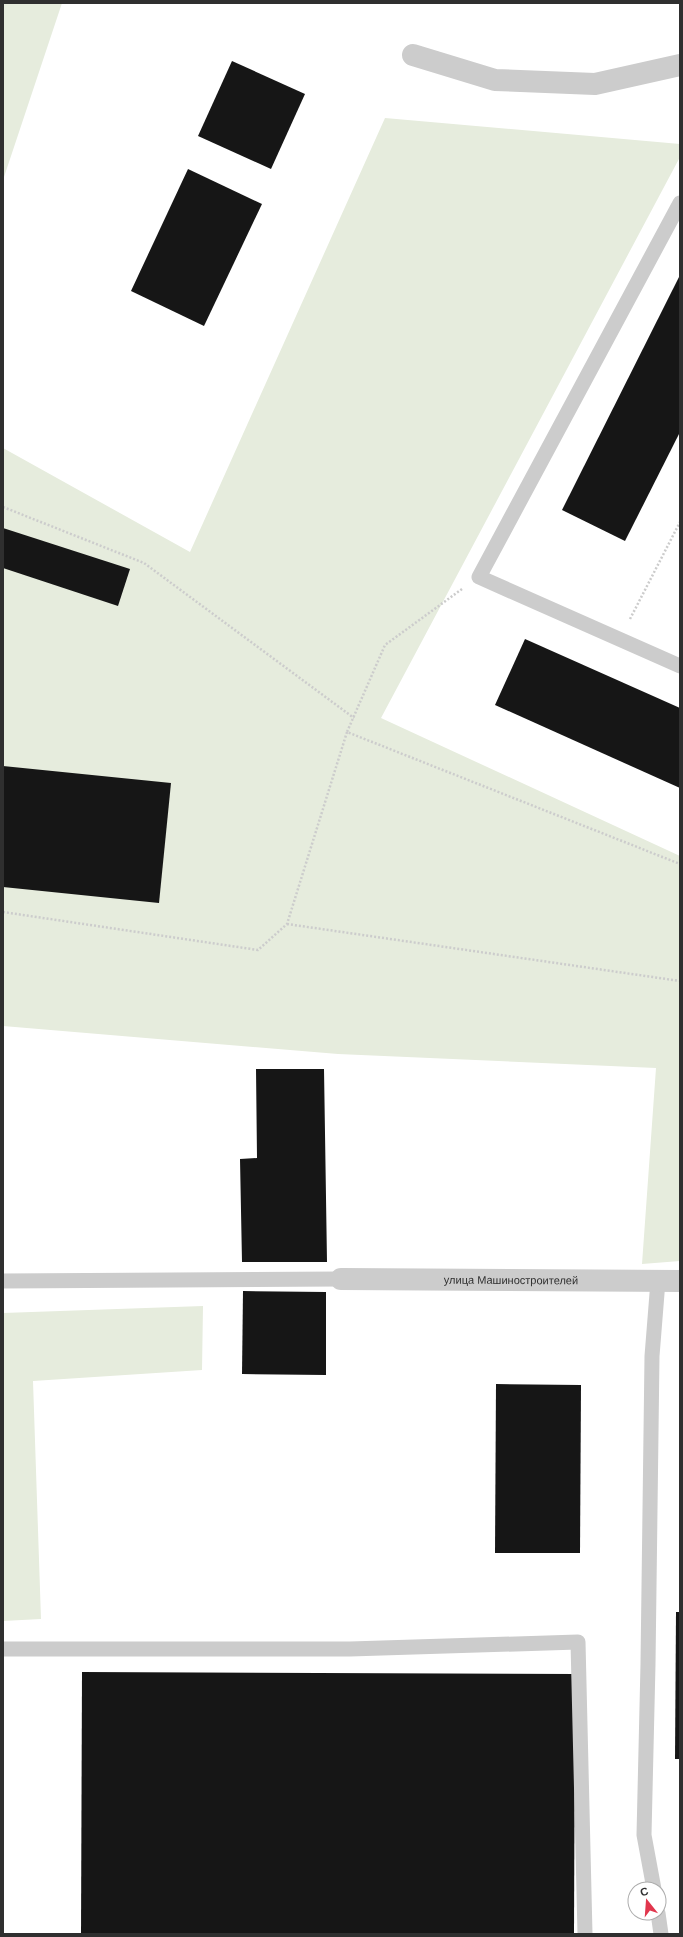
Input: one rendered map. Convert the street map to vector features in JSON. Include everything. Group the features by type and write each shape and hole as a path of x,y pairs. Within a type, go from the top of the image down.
{"street":[{"path":"412,55 495,80 595,84 680,65"},
{"name":"улица Машиностроителей","path":"341,1279 680,1281"}],"lane":[{"path":"680,203 479,577 680,666"},
{"path":"3,1281 341,1279"},
{"path":"653,1881 644,1835 652,1356 658,1280"},
{"path":"3,1649 350,1649 578,1642 585,1934"},
{"path":"659,1921 661,1934"}],"path":[{"path":"3,507 144,563 354,718"},
{"path":"619,639 680,522"},
{"path":"3,912 258,950 287,924 347,732 384,645 479,577"},
{"path":"347,732 680,864"},
{"path":"287,924 680,981"}],"green space":[{"path":"3,3 62,3 3,180"},
{"path":"385,118 680,144 680,157 381,718 680,856 680,1261 642,1264 656,1068 338,1054 3,1026 3,448 190,552"},
{"path":"203,1306 202,1370 33,1381 41,1619 3,1621 3,1313"}],"building":[{"path":"232,61 305,94 271,169 198,136"},
{"path":"188,169 262,204 204,326 131,291"},
{"path":"680,275 680,432 625,541 562,510"},
{"path":"3,528 130,569 118,606 3,568"},
{"path":"525,639 680,708 680,788 495,705"},
{"path":"3,766 171,783 159,903 3,887"},
{"path":"256,1069 324,1069 327,1262 242,1262 240,1159 257,1158"},
{"path":"243,1291 326,1292 326,1375 242,1374"},
{"path":"496,1384 581,1385 580,1553 495,1553"},
{"path":"676,1612 680,1612 680,1759 675,1759"},
{"path":"82,1672 575,1674 574,1934 81,1934"}]}
